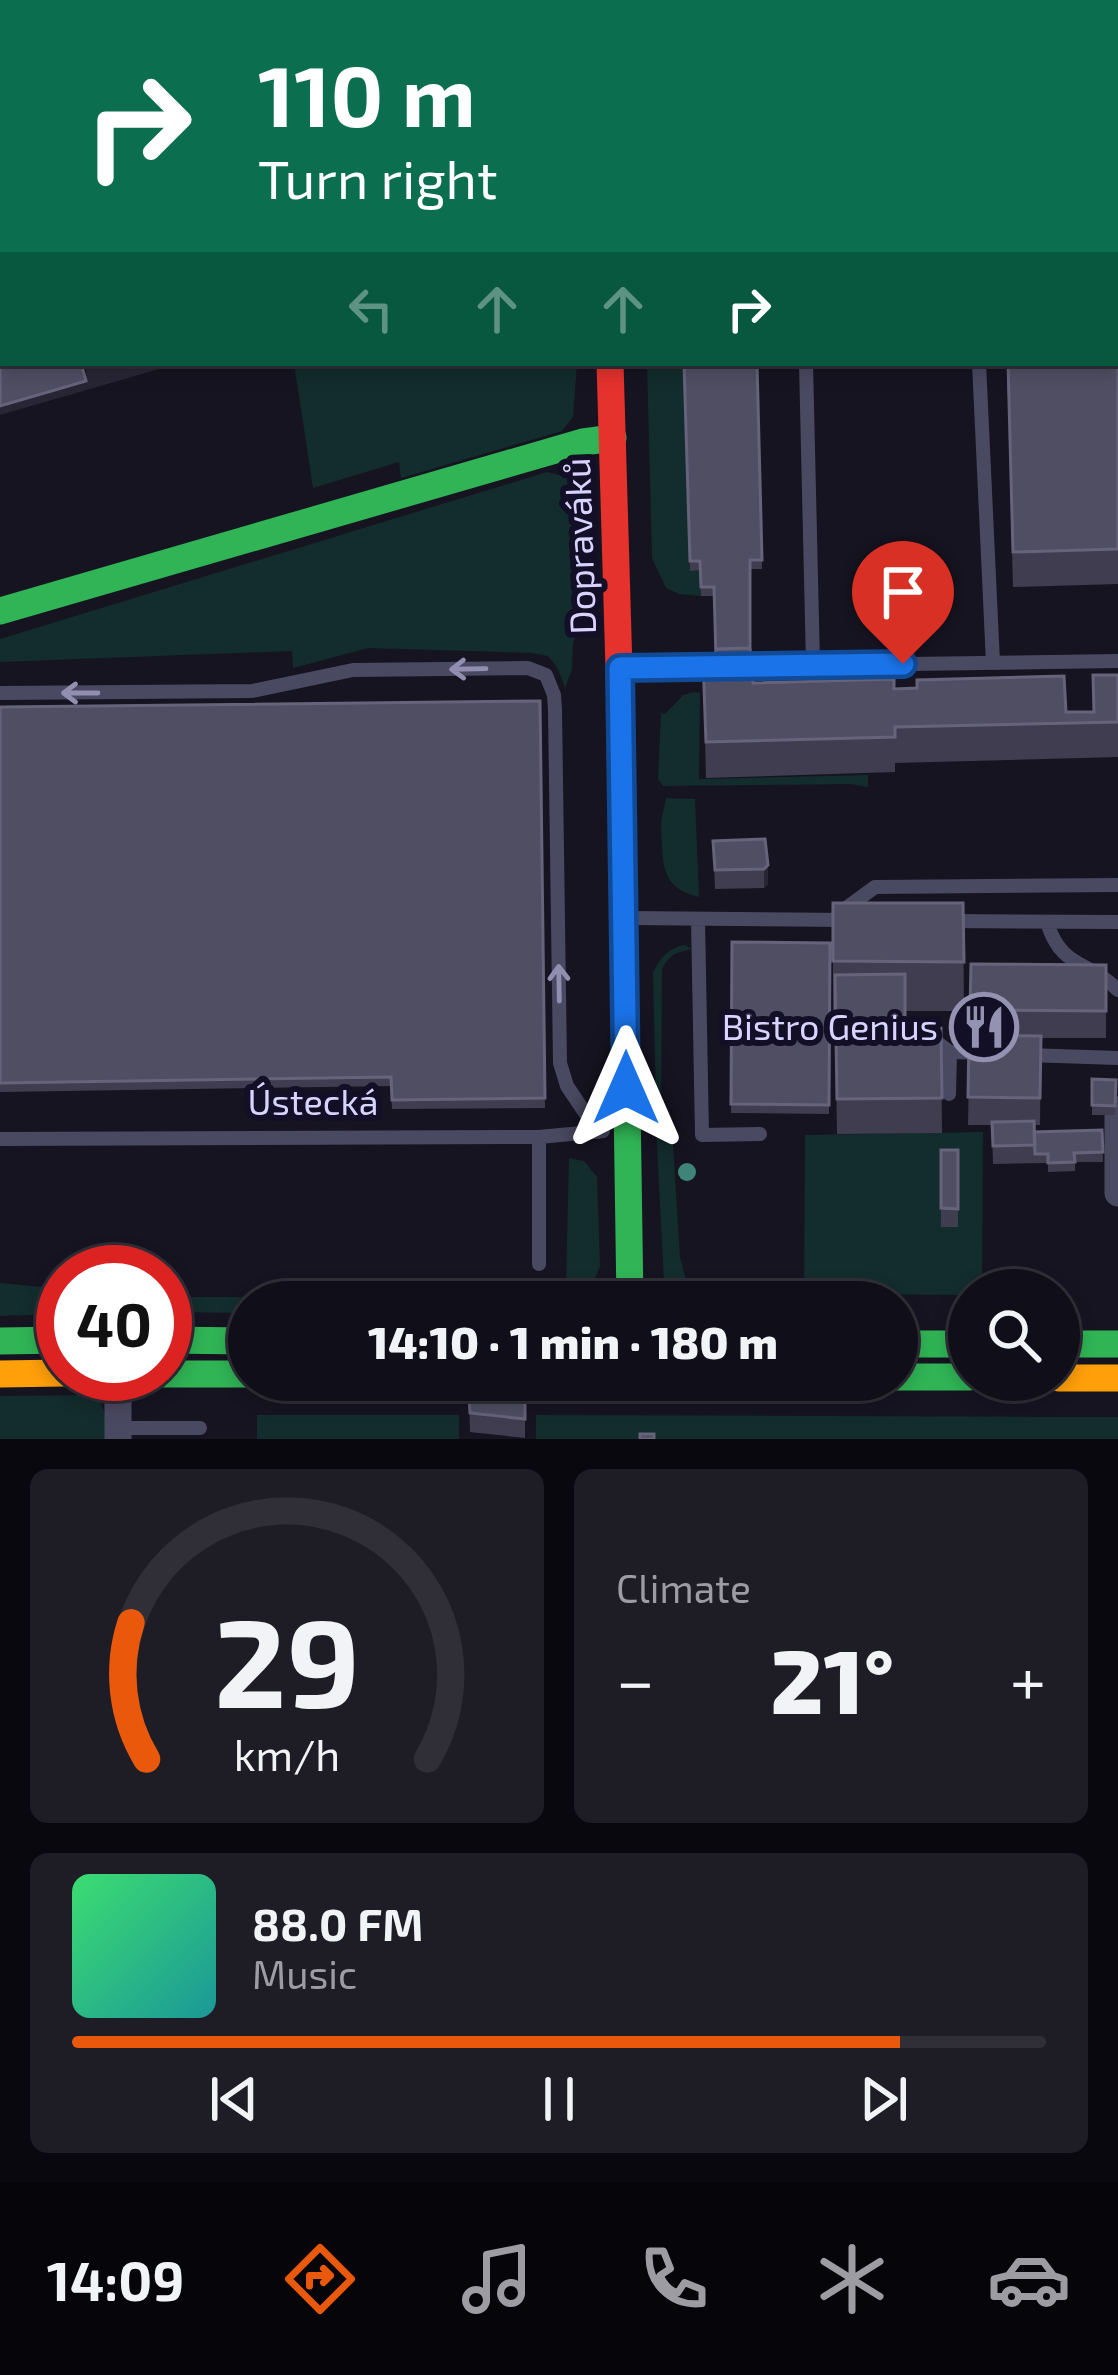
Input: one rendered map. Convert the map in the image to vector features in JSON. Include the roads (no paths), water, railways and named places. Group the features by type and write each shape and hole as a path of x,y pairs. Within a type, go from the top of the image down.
{"street":[{"name":"Dopraváků","path":"610,366 624,918 612,1131 628,1281"},
{"path":"0,611 583,442 613,438"},
{"path":"1118,1110 1118,1193"},
{"path":"0,1341 36,1340"},
{"path":"192,1340 228,1341"},
{"path":"1080,1344 1118,1344"},
{"path":"0,1374 36,1373"},
{"path":"192,1373 228,1374"},
{"path":"1080,1378 1118,1378"},
{"path":"117,1433 118,1401"}],"lane":[{"path":"806,366 813,664"},
{"path":"979,366 993,663"},
{"path":"620,668 1118,662"},
{"path":"0,693 252,691 353,670 528,668 546,675 555,710 560,1063 567,1086 612,1131"},
{"path":"829,920 875,887 1118,885"},
{"path":"624,918 872,921"},
{"path":"698,919 702,1135 760,1134"},
{"path":"938,921 1118,922"},
{"path":"1047,922 1054,944 1118,990"},
{"path":"1055,967 1072,961"},
{"path":"924,1032 950,1052 998,1054"},
{"path":"949,1094 950,1052"},
{"path":"1022,1054 1118,1058"},
{"name":"Ústecká","path":"0,1139 539,1136 612,1131"},
{"path":"539,1136 539,1264"},
{"path":"117,1433 200,1429"}],"place":[{"name":"Bistro Genius","path":"984,1027"}]}
